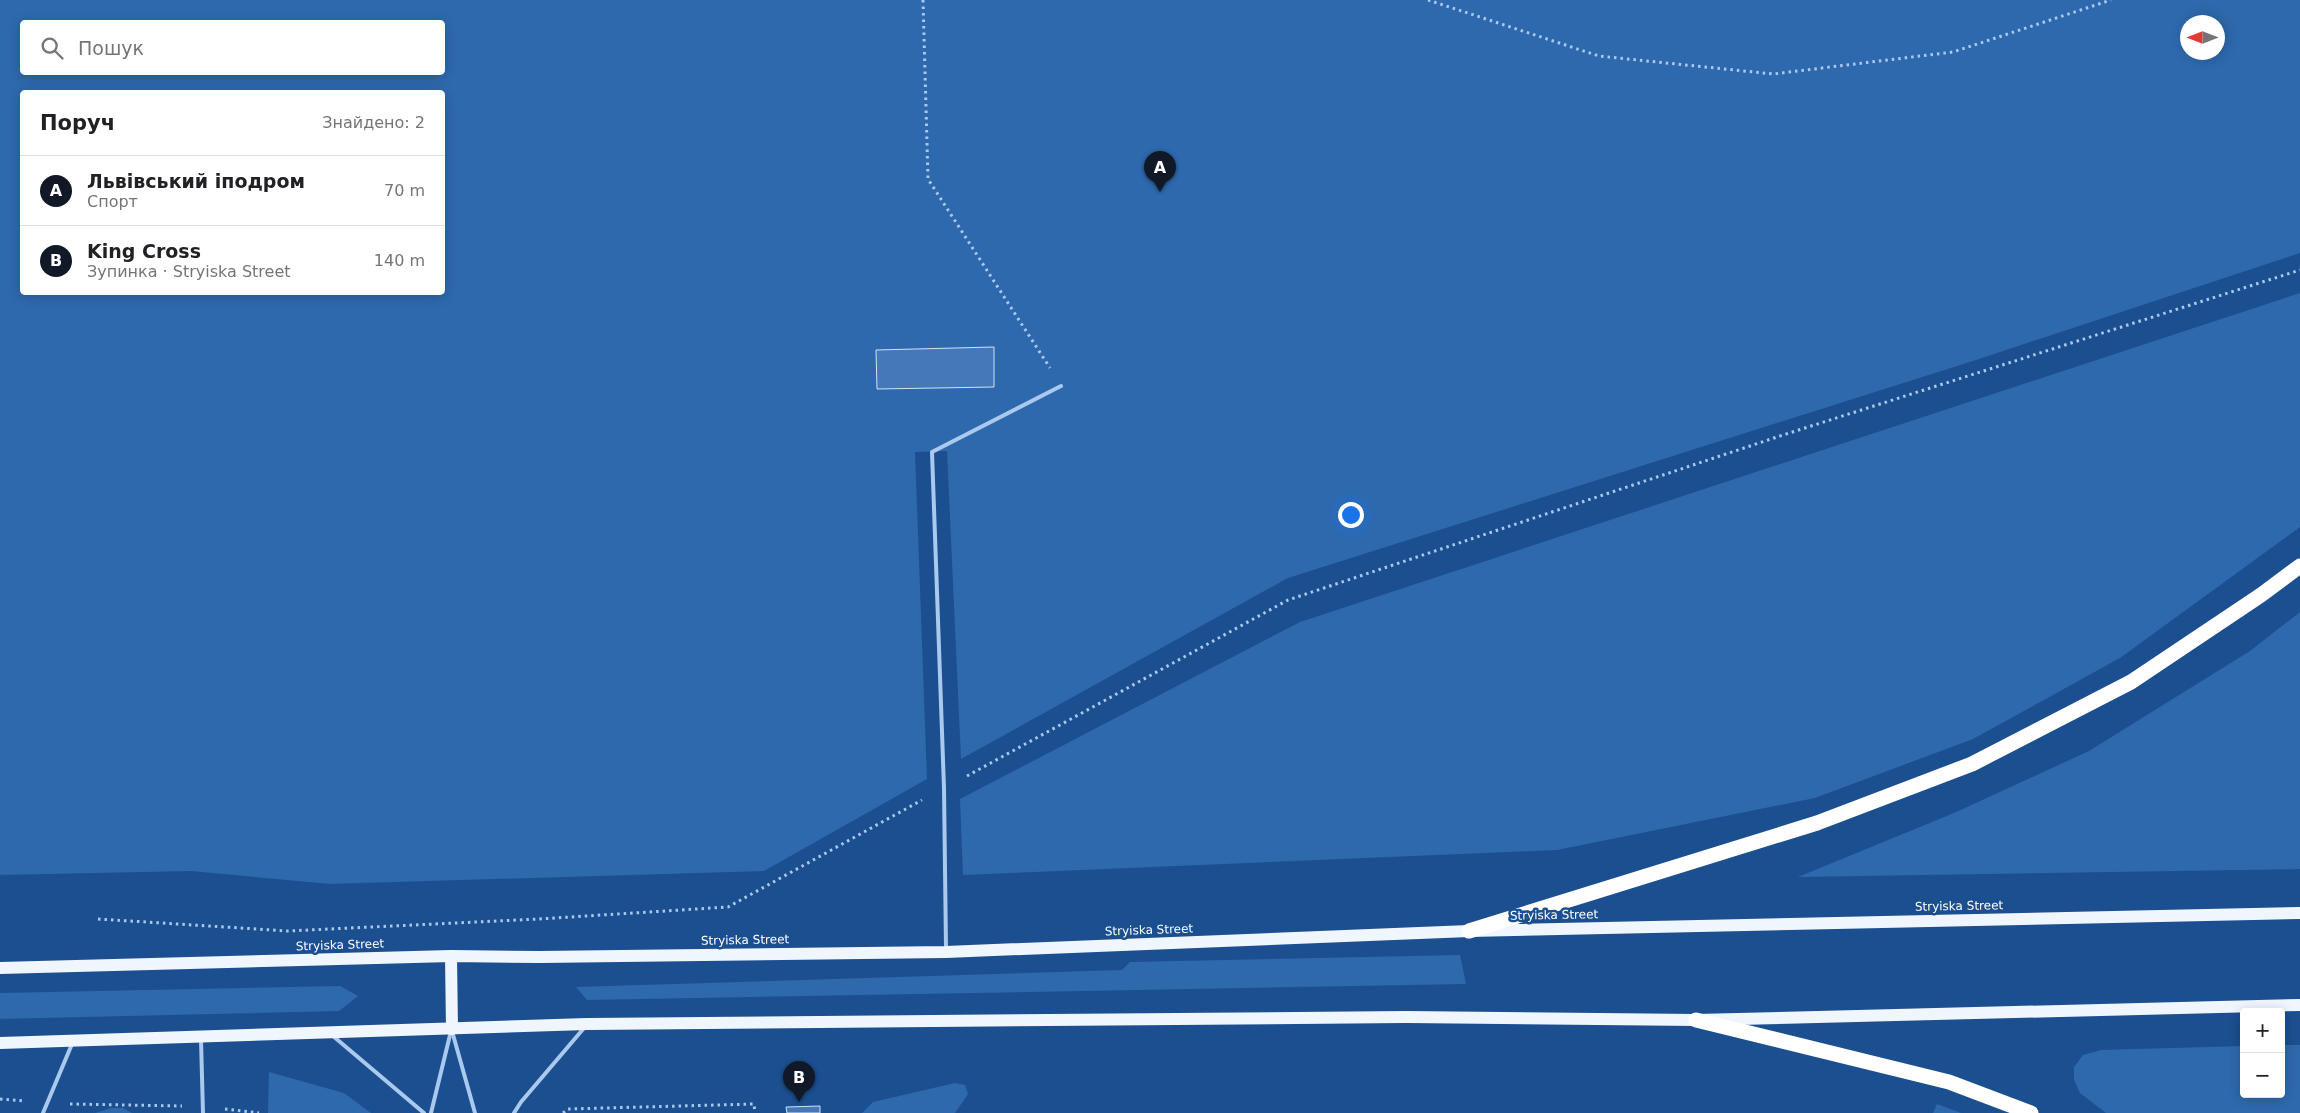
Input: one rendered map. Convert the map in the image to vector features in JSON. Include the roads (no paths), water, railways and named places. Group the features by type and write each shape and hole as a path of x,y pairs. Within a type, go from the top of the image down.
{"highway":[{"path":"1469,930 1817,823 1972,764 2131,682 2261,595 2300,566"},
{"path":"1696,1020 1949,1082 2031,1113"}],"main road":[{"name":"Stryiska Street","path":"0,968 451,956 540,957 946,952 1469,930 2300,913"},
{"path":"451,956 452,1029"},
{"path":"0,1042 202,1038 588,1024 1396,1017 1696,1020 2300,1005"}],"lane":[{"path":"946,952 944,788 932,452 1061,386"},
{"path":"514,1113 521,1102 588,1024"},
{"path":"430,1113 452,1029"},
{"path":"452,1029 475,1113"},
{"path":"330,1033 424,1113"},
{"path":"202,1038 203,1113"},
{"path":"43,1113 73,1041"}],"place":[{"name":"Львівський іподром","path":"1160,192"},
{"name":"King Cross","path":"799,1102"}]}
